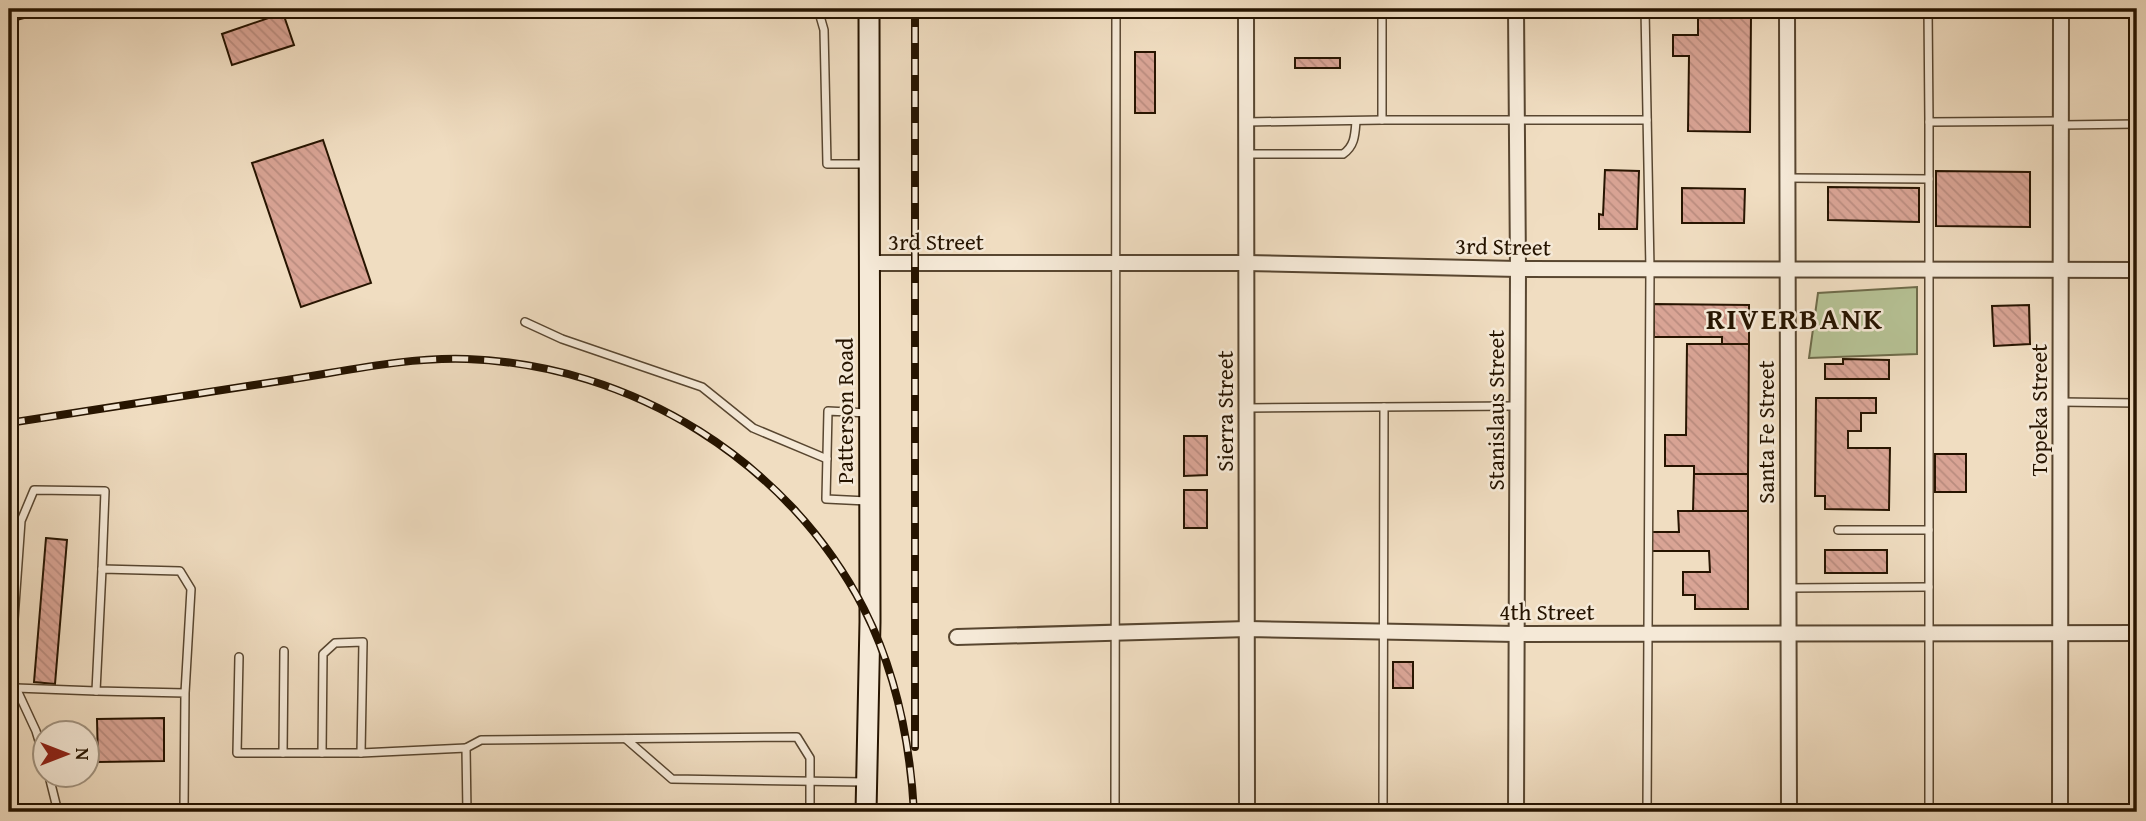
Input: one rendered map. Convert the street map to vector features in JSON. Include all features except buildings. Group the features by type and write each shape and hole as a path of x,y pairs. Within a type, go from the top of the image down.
{"main road":[{"name":"Patterson Road","path":"866,812 869,671 869,9"}],"street":[{"name":"Sierra Street","path":"1247,9 1247,812"},
{"name":"Stanislaus Street","path":"1516,9 1516,812"},
{"name":"Santa Fe Street","path":"1787,9 1789,812"},
{"name":"Topeka Street","path":"2060,812 2061,9"},
{"name":"3rd Street","path":"868,263 1247,263 1650,270 2137,270"},
{"name":"4th Street","path":"957,637 1248,629 1516,634 2137,633"}],"lane":[{"path":"818,9 824,30 827,164 869,164"},
{"path":"1115,812 1116,9"},
{"path":"1382,9 1382,120"},
{"path":"1645,9 1650,270 1647,812"},
{"path":"1928,9 1929,812"},
{"path":"1247,122 1647,120"},
{"path":"1247,155 1343,154 1349,150 1354,140 1356,121"},
{"path":"1929,122 2137,124"},
{"path":"1788,178 1929,179"},
{"path":"525,323 562,339 702,387 753,428 827,459"},
{"path":"2061,402 2137,404"},
{"path":"1247,408 1517,406"},
{"path":"1383,812 1384,407"},
{"path":"869,414 828,411 826,499 869,501"},
{"path":"32,722 9,675 21,521 34,490 105,491 96,691"},
{"path":"1838,530 1929,530"},
{"path":"102,569 180,571 191,589 185,694 184,808"},
{"path":"1789,588 1929,587"},
{"path":"322,753 323,654 335,643 363,642 361,753"},
{"path":"283,753 284,651"},
{"path":"239,657 237,753 361,753 466,748 481,740 797,737 810,758 810,812"},
{"path":"16,688 185,694"},
{"path":"626,739 673,779 866,782"},
{"path":"53,790 58,810 467,810 466,748"}],"green space":[{"path":"1917,287 1917,354 1809,358 1818,293"}],"railway":[{"path":"9,19 47,9"},
{"path":"915,9 915,747"},
{"path":"9,423 376,365 444,359 528,365 588,380 645,402 699,431 748,466 793,508 832,556 864,609 885,657 905,734 914,812"}],"district":[{"name":"RIVERBANK","path":"1795,318"}]}
